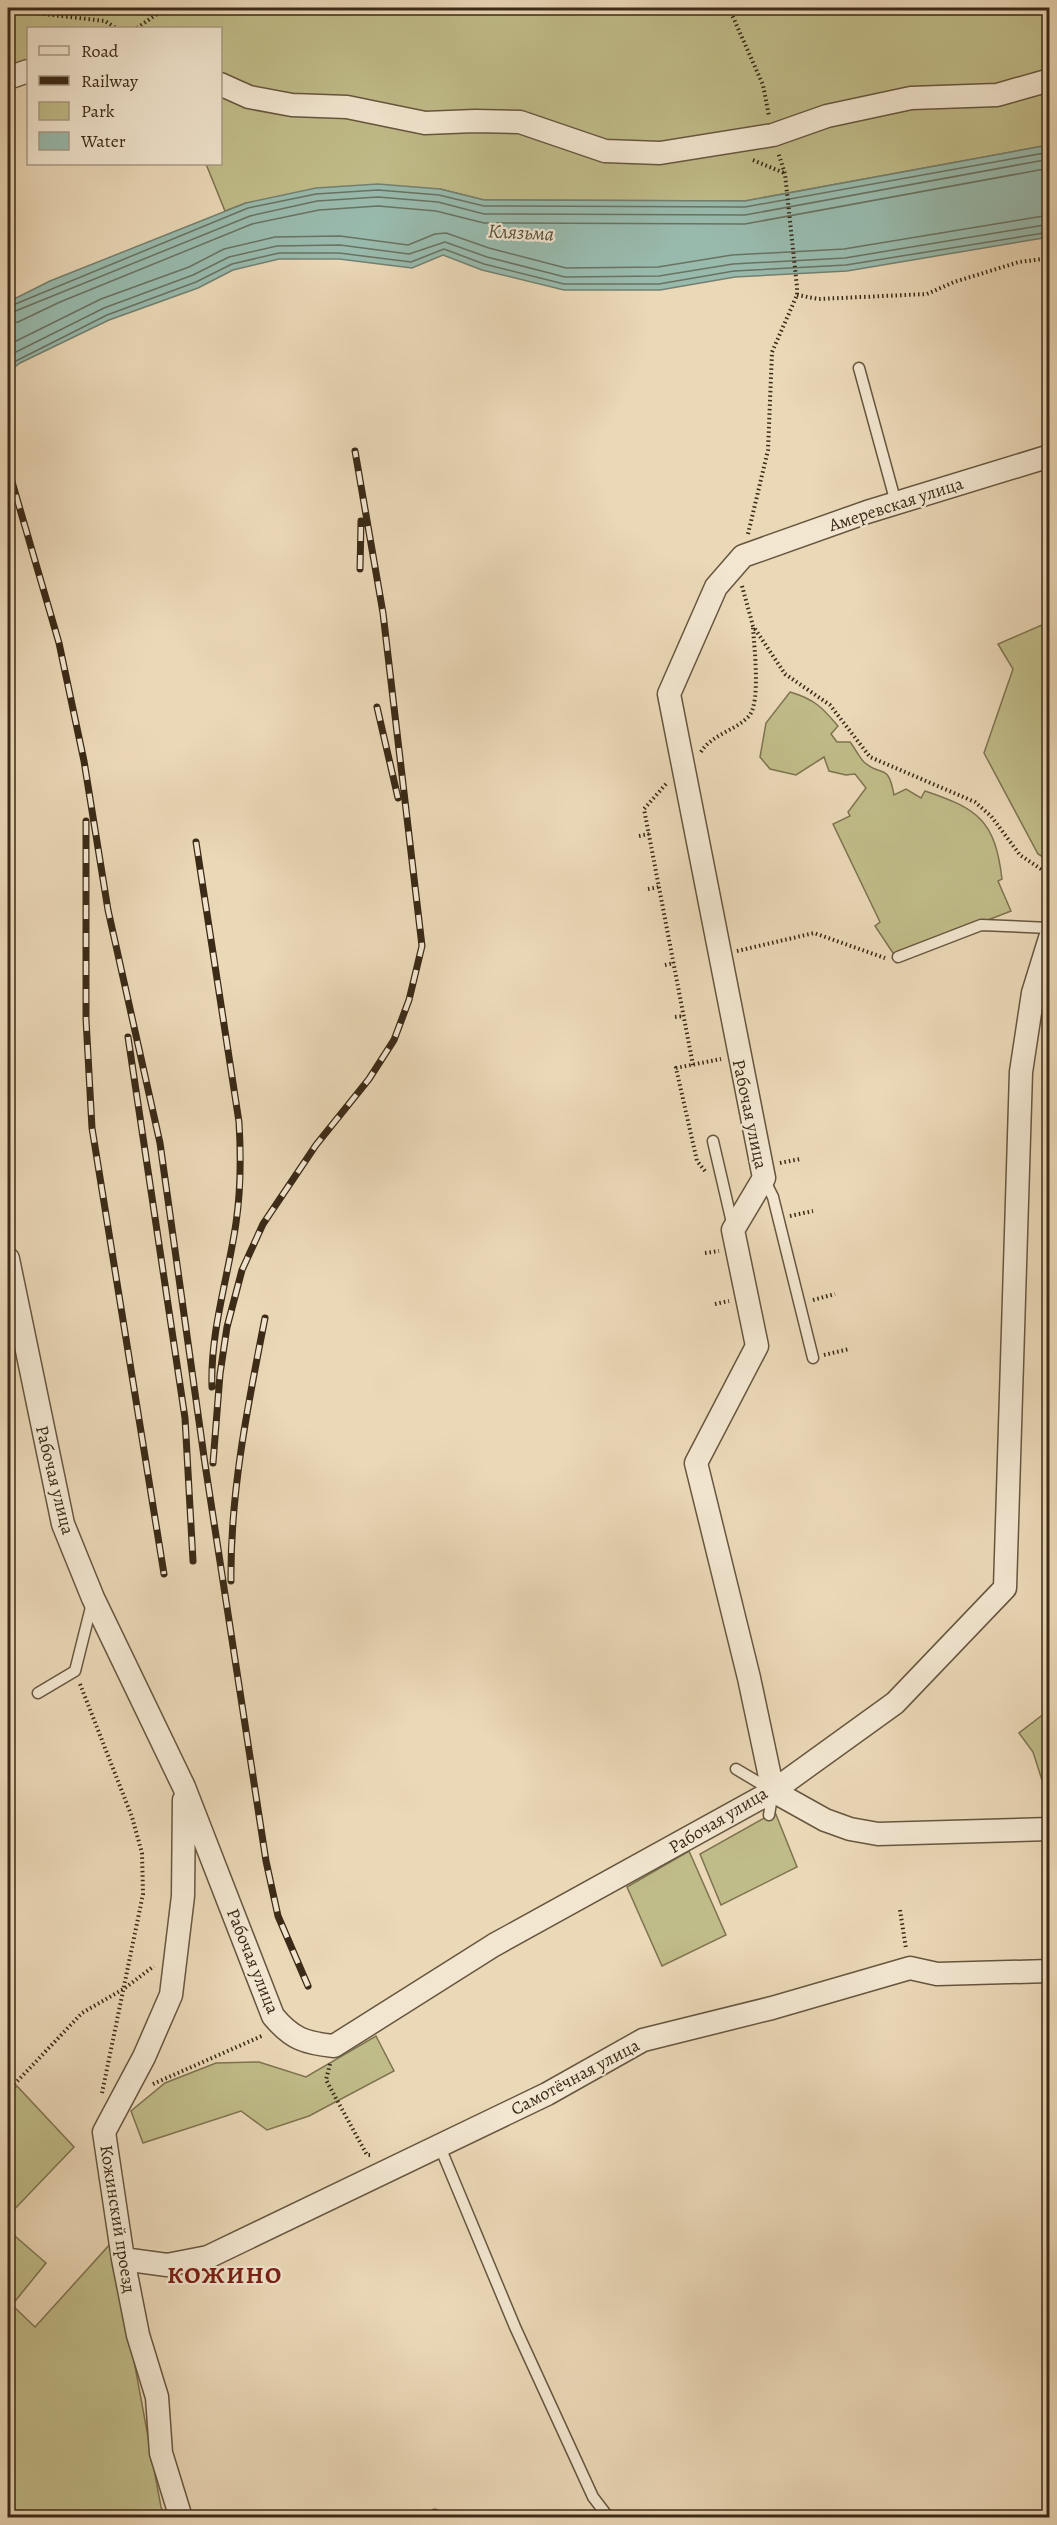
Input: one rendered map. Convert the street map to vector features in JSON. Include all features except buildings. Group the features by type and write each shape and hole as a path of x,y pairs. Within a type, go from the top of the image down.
{"street":[{"path":"8,78 27,71"},
{"path":"222,85 249,97 292,105 347,107 425,123 475,120 520,122 605,151 660,153 773,135 827,116 911,98 997,95 1050,80"},
{"name":"Амеревская улица","path":"743,556 896,503 1050,456"},
{"name":"Рабочая улица","path":"8,1259 63,1524 93,1598 184,1787 273,2016 282,2026 305,2043 334,2046 494,1945 773,1791 703,1474 696,1463 757,1346 728,1240 764,1178 669,694 716,586 743,556"},
{"path":"1050,938 1033,993 1021,1072 1005,1588 895,1703 773,1791 825,1820 849,1829 878,1834 1050,1829"},
{"name":"Кожинский проезд","path":"181,2517 161,2453 157,2397 138,2335 123,2259 104,2132 144,2057 171,1995 183,1896 184,1787"},
{"name":"Самотёчная улица","path":"123,2259 167,2265 208,2257 548,2094 643,2040 772,2008 910,1968 937,1974 1050,1971"}],"lane":[{"path":"859,368 896,503"},
{"path":"898,957 981,925 1050,928"},
{"path":"713,1141 728,1240"},
{"path":"764,1178 773,1197 813,1358"},
{"path":"38,1693 75,1671 93,1598"},
{"path":"736,1769 773,1791 769,1815"},
{"path":"440,2146 514,2326 593,2497 609,2517"}],"path":[{"path":"138,27 161,10 196,9 232,13 316,8"},
{"path":"693,1065 644,809 663,786 686,777 706,744 750,715 755,698 753,626 742,591 743,556 768,450 772,352 797,295 798,287 785,174 773,135 763,85 729,8"},
{"path":"8,10 105,21 114,27"},
{"path":"797,295 819,299 927,294 954,282 1019,262 1050,258"},
{"path":"753,626 785,674 830,705 870,757 975,802 991,816 1020,855 1050,875"},
{"path":"639,836 649,834"},
{"path":"648,889 659,887"},
{"path":"719,955 814,933 885,958 898,957"},
{"path":"665,965 674,963"},
{"path":"675,1017 684,1016"},
{"path":"678,1112 685,1110"},
{"path":"689,1163 697,1161"},
{"path":"778,1218 813,1211"},
{"path":"705,1253 728,1240"},
{"path":"800,1304 836,1294"},
{"path":"715,1304 733,1300"},
{"path":"813,1358 849,1349"},
{"path":"75,1671 132,1817 142,1853 143,1894 125,1988 102,2085 102,2101"},
{"path":"900,1910 907,1953"},
{"path":"8,2091 82,2013 125,1988 178,1947"},
{"path":"152,2085 282,2026"},
{"path":"334,2046 326,2080 367,2155 379,2156"}],"green space":[{"path":"8,8 1049,8 1049,145 745,201 484,200 440,189 246,203 225,211 206,165 222,165 222,27 27,27 27,71 8,78"},
{"path":"1049,622 1049,861 1038,854 984,753 1013,669 998,644"},
{"path":"790,692 817,704 838,726 831,734 837,742 850,742 864,762 886,774 892,784 894,795 906,789 921,798 925,791 959,804 981,820 995,843 1002,879 998,881 1011,911 895,956 875,926 880,922 833,824 850,816 848,812 866,788 855,774 846,775 829,771 824,757 796,775 770,769 760,757 766,723"},
{"path":"1049,1710 1049,1790 1042,1780 1033,1752 1019,1733"},
{"path":"775,1812 797,1867 721,1905 700,1854"},
{"path":"689,1851 726,1935 662,1966 627,1887"},
{"path":"376,2036 394,2071 309,2116 267,2130 241,2111 143,2143 131,2111 165,2083 216,2063 259,2062 306,2077"},
{"path":"17,2086 74,2147 8,2216 8,2095"},
{"path":"8,2230 46,2263 12,2305 35,2327 112,2242 161,2507 165,2517 8,2517"}],"water":[{"name":"Клязьма","path":"1049,145 1049,237 847,271 735,277 660,290 564,290 482,270 443,255 412,268 339,259 279,259 233,270 198,288 109,320 20,363 8,372 8,302 50,281 246,203 316,188 378,184 440,189 484,200 745,201"}],"railway":[{"path":"213,1463 220,1374 227,1327 242,1270 263,1224 316,1145 369,1079 394,1040 409,1000 422,946 383,613 355,451"},
{"path":"8,468 59,643 84,761 108,910 160,1143 205,1464 266,1861 278,1916 308,1986"},
{"path":"360,569 361,521"},
{"path":"377,707 398,798"},
{"path":"86,821 86,1019 92,1128 164,1574"},
{"path":"196,842 239,1122 240,1147 238,1210 217,1325 212,1387"},
{"path":"128,1037 185,1418 193,1561"},
{"path":"231,1581 231,1548 237,1482 265,1318"}],"district":[{"name":"КОЖИНО","path":"225,2275"}]}
